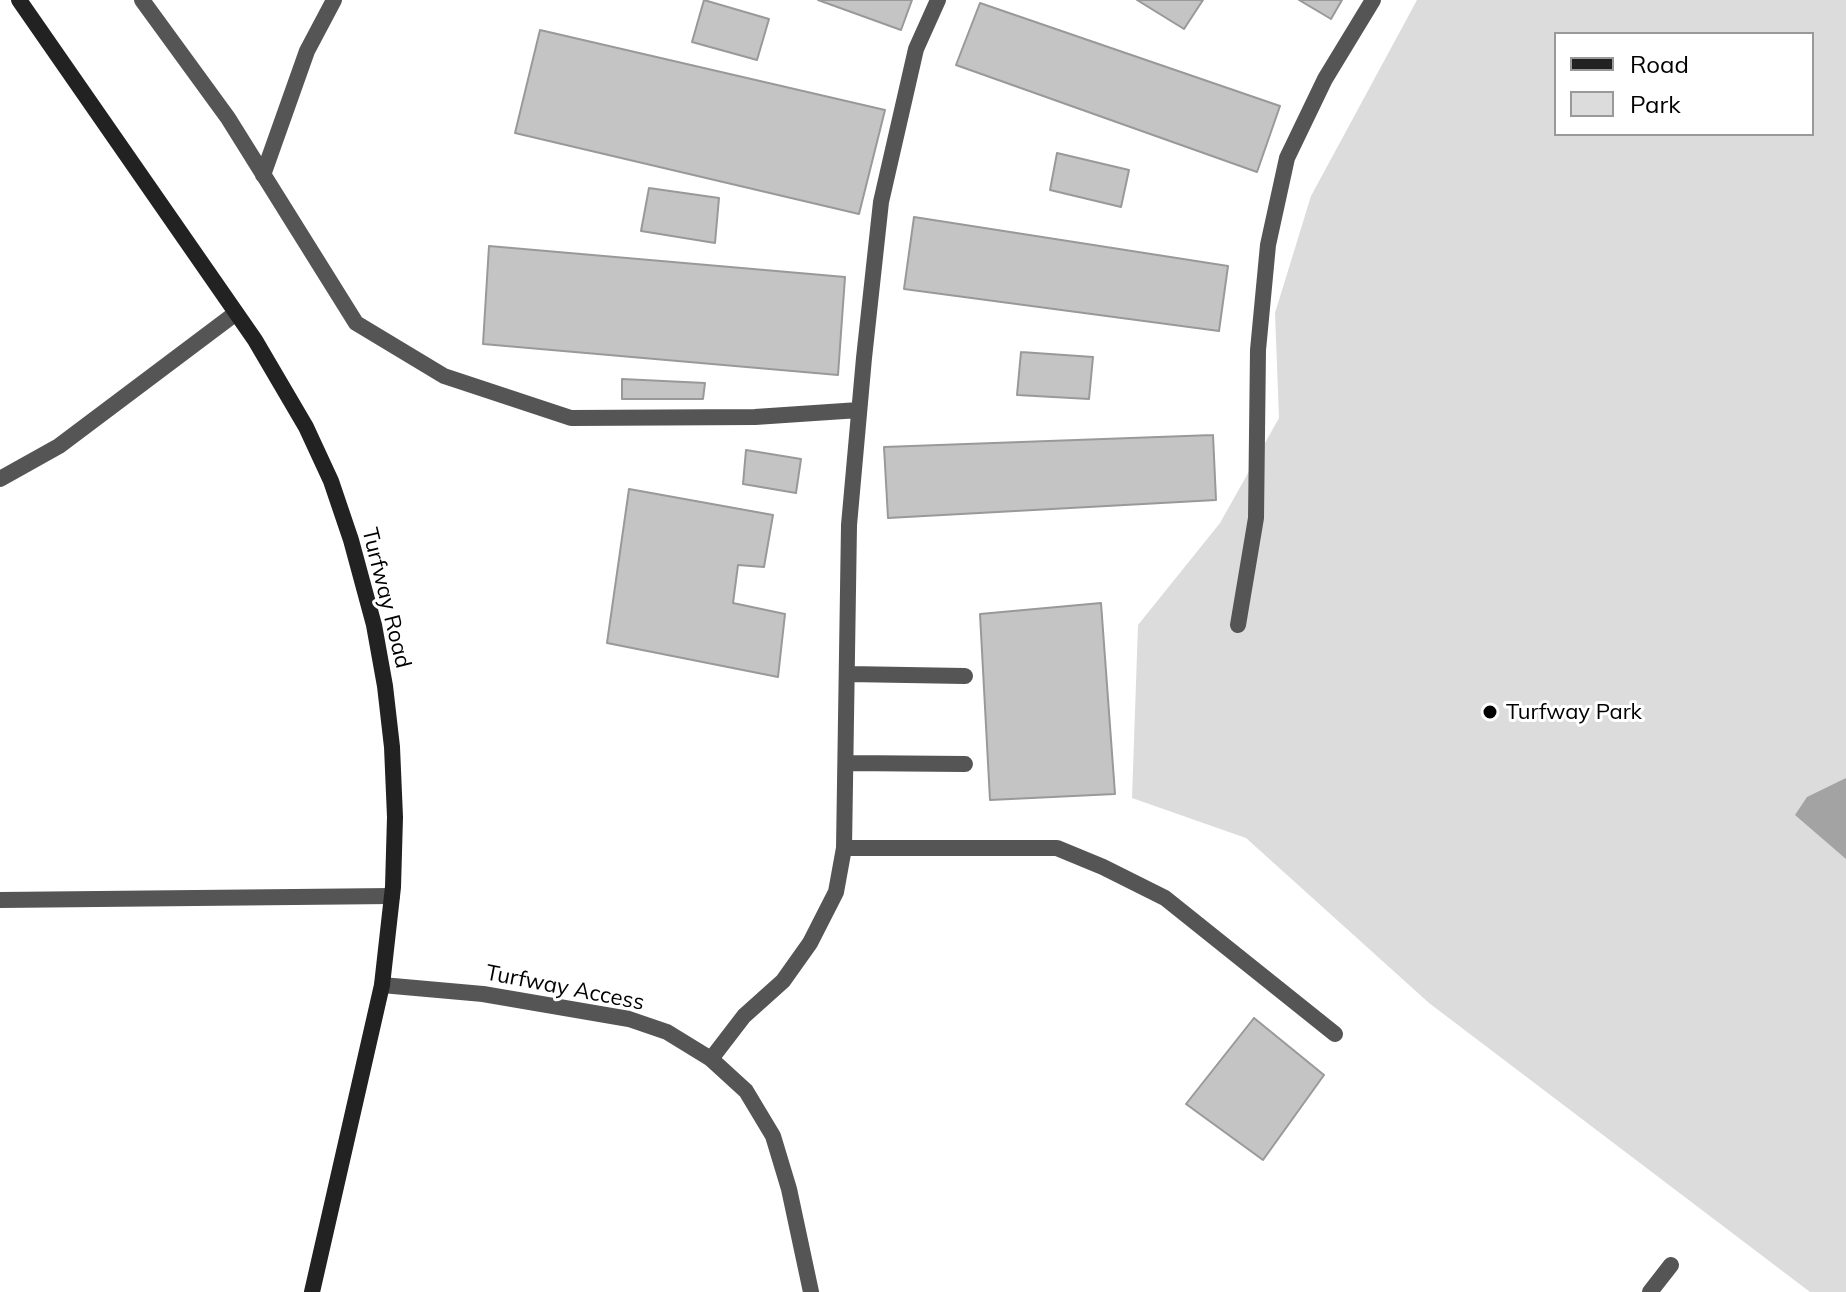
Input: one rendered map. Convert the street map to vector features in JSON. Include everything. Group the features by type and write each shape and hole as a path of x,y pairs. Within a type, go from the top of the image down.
{"main road":[{"name":"Turfway Road","path":"19,0 236,313 306,427 331,481 374,625 389,716 395,817 392,896 382,985 312,1292"}],"street":[{"path":"142,0 228,118 356,323 444,376 571,418 755,417 859,410"},
{"path":"263,175 307,51 334,0"},
{"path":"711,1059 744,1016 783,981 810,943 836,892 844,848 849,525 881,202 916,49 938,0"},
{"path":"1238,625 1256,518 1258,350 1268,245 1287,158 1325,79 1373,0"},
{"path":"0,479 59,446 236,313"},
{"path":"848,674 965,676"},
{"path":"846,763 965,764"},
{"path":"844,848 1057,848 1165,898 1335,1034"},
{"path":"0,900 392,896"},
{"name":"Turfway Access","path":"382,985 483,994 629,1019 667,1032 711,1059 746,1091 773,1136 789,1189 811,1292"},
{"path":"1650,1292 1671,1265"}],"green space":[{"name":"Turfway Park","path":"1417,0 1846,0 1846,1292 1810,1292 1429,1003 1246,838 1132,798 1138,625 1220,523 1279,418 1275,313 1311,196"}],"shaded area":[{"path":"1846,778 1846,859 1795,815 1807,797"}],"building":[{"path":"704,0 769,19 757,60 692,42"},
{"path":"818,0 912,0 901,30"},
{"path":"1137,0 1203,0 1184,29"},
{"path":"1299,0 1342,0 1331,19"},
{"path":"980,3 1280,106 1257,172 956,65"},
{"path":"540,30 885,110 859,214 515,133"},
{"path":"1057,153 1129,170 1121,207 1050,190"},
{"path":"649,188 719,198 715,243 641,231"},
{"path":"914,217 1228,266 1219,331 904,289"},
{"path":"489,246 845,277 838,375 483,344"},
{"path":"1021,352 1093,357 1089,399 1017,395"},
{"path":"622,379 705,383 703,399 622,399"},
{"path":"1213,435 1216,500 888,518 884,447"},
{"path":"746,450 801,459 796,493 743,484"},
{"path":"629,489 773,515 764,567 738,565 733,603 785,614 778,677 607,643"},
{"path":"1101,603 1115,794 990,800 980,614"},
{"path":"1254,1018 1324,1075 1263,1160 1186,1104"}],"place":[{"name":"Turfway Park","path":"1490,712"}]}
